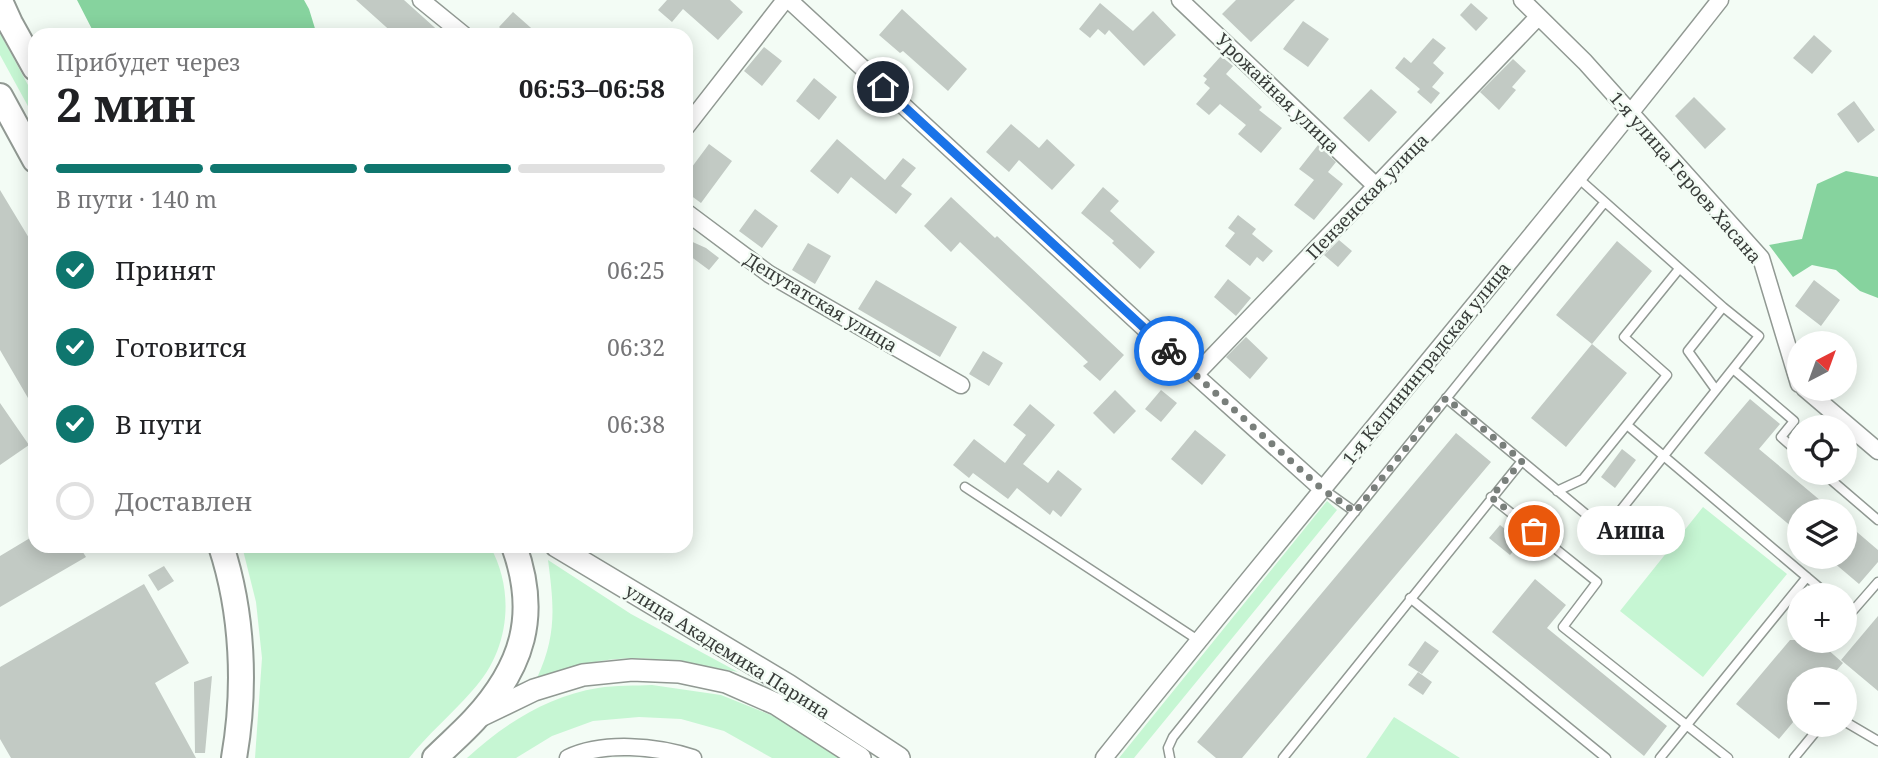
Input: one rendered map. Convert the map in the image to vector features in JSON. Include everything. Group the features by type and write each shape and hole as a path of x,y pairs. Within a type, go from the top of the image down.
{"main road":[{"path":"0,1 28,55"},
{"path":"0,96 28,147"},
{"path":"223,553 239,636 241,676 234,758"},
{"path":"435,758 475,719 500,688 514,663 523,636 527,605 522,569 516,553"},
{"name":"улица Академика Парина","path":"568,553 788,685 899,758"},
{"name":"улица Академика Парина","path":"475,719 534,690 583,675 632,670 679,672 726,682 776,704 860,758"}],"street":[{"path":"421,0 455,28"},
{"path":"693,118 787,0 1322,489"},
{"name":"Урожайная улица","path":"1180,0 1376,186"},
{"name":"1-я улица Героев Хасана","path":"1521,0 1585,62 1761,258 1787,344"},
{"name":"1-я Калининградская улица","path":"1104,758 1631,113 1720,0"},
{"name":"Пензенская улица","path":"1195,375 1538,17"},
{"name":"Депутатская улица","path":"693,217 769,274 961,385"},
{"path":"1819,401 1878,451"},
{"path":"568,758 580,752 615,748 648,748 693,758"}],"lane":[{"path":"1446,398 1605,530 1759,336 1679,269 1578,178"},
{"path":"1170,758 1168,748 1173,737 1604,203"},
{"path":"1557,491 1583,479 1667,375 1624,337 1679,269"},
{"path":"1716,390 1688,351 1723,307"},
{"path":"1733,369 1787,415"},
{"path":"1626,425 1814,583"},
{"path":"1787,430 1781,437 1787,442"},
{"path":"1283,758 1522,461"},
{"path":"1837,485 1878,520"},
{"path":"965,487 1198,640"},
{"path":"1322,489 1355,512"},
{"path":"1491,497 1597,582 1563,626 1728,758"},
{"path":"1660,758 1807,577"},
{"path":"1857,606 1878,582"},
{"path":"1410,598 1606,758"},
{"path":"1857,729 1878,741"},
{"path":"1794,758 1811,737"}],"green space":[{"path":"77,0 304,0 315,28 91,28"},
{"path":"0,33 28,85 28,106 0,55"},
{"path":"1846,171 1878,177 1878,298 1860,291 1836,270 1812,265 1793,277 1769,245 1802,239 1817,184"},
{"path":"1327,501 1337,510 1134,758 1119,758"},
{"path":"1703,507 1787,574 1703,677 1620,611"},
{"path":"244,553 493,553 503,583 505,622 494,658 484,676 409,758 255,758 262,658 256,602"},
{"path":"548,560 631,614 738,672 670,660 634,658 593,662 537,678 551,634 552,592"},
{"path":"652,685 721,695 776,717 839,758 772,758 724,731 681,719 639,717 593,721 552,736 516,758 467,758 496,734 544,705 580,692 605,687"},
{"path":"1394,717 1460,758 1366,758"}],"building":[{"path":"356,0 404,0 435,28 387,28"},
{"path":"667,0 730,0 743,12 718,40 683,9 672,22 658,10"},
{"path":"1236,0 1295,0 1251,42 1222,14"},
{"path":"1100,3 1133,31 1153,11 1176,35 1144,66 1109,30 1105,35 1098,29 1090,38 1079,29"},
{"path":"1471,3 1488,18 1476,31 1460,15"},
{"path":"902,9 967,69 948,91 903,51 900,53 879,35"},
{"path":"513,12 531,28 500,28"},
{"path":"1303,21 1329,39 1308,67 1283,49"},
{"path":"1814,35 1832,51 1812,74 1793,58"},
{"path":"1433,38 1446,48 1433,63 1444,73 1432,87 1440,93 1431,104 1417,92 1420,89 1395,68 1404,57 1411,63"},
{"path":"764,47 782,61 762,86 744,71"},
{"path":"1221,56 1233,66 1226,74 1262,107 1259,110 1282,128 1261,153 1238,134 1246,125 1220,104 1209,115 1196,104 1210,88 1204,83 1207,79 1203,76"},
{"path":"1513,59 1526,71 1512,87 1516,90 1499,110 1480,92"},
{"path":"814,78 837,97 819,120 796,101"},
{"path":"1371,89 1397,112 1369,142 1343,118"},
{"path":"1694,97 1726,129 1705,149 1675,116"},
{"path":"1854,101 1875,130 1858,143 1837,114"},
{"path":"1011,124 1039,148 1047,139 1075,165 1052,190 1019,160 1009,172 986,152"},
{"path":"837,139 885,180 903,158 916,168 901,186 912,194 896,214 851,177 838,194 810,171"},
{"path":"709,144 732,161 701,203 693,197 693,166"},
{"path":"1318,145 1336,162 1328,172 1343,184 1314,220 1294,205 1314,180 1299,169"},
{"path":"1103,187 1119,201 1110,211 1155,252 1140,269 1112,243 1114,241 1081,213"},
{"path":"0,190 28,236 28,398 0,350"},
{"path":"951,197 995,238 997,236 1124,355 1100,381 1083,366 1088,362 960,242 951,252 924,226"},
{"path":"755,209 778,226 762,248 739,231"},
{"path":"1238,215 1256,229 1252,234 1273,251 1263,262 1257,257 1250,266 1225,246 1235,233 1228,228"},
{"path":"1339,240 1352,251 1338,267 1324,255"},
{"path":"1617,241 1652,271 1592,344 1556,315"},
{"path":"693,242 719,258 709,270 693,258"},
{"path":"808,243 831,256 815,284 792,270"},
{"path":"1228,279 1251,298 1236,316 1214,297"},
{"path":"876,280 957,327 940,357 858,309"},
{"path":"1814,280 1840,300 1821,326 1795,306"},
{"path":"1246,337 1268,358 1250,379 1226,357"},
{"path":"1592,344 1627,373 1566,447 1531,418"},
{"path":"983,351 1003,363 989,386 969,374"},
{"path":"1115,390 1136,411 1114,434 1093,413"},
{"path":"1161,390 1177,403 1161,422 1145,409"},
{"path":"1750,399 1780,424 1759,449 1787,472 1787,485 1802,485 1819,499 1787,499 1787,523 1704,453"},
{"path":"0,403 28,446 0,465"},
{"path":"1030,404 1055,425 1023,464 1048,483 1058,470 1082,489 1061,517 1053,510 1050,515 1017,488 1008,499 973,473 969,478 953,465 974,439 1005,463 1026,435 1013,425"},
{"path":"1195,430 1226,455 1202,485 1171,459"},
{"path":"1456,433 1491,462 1242,758 1216,758 1197,742"},
{"path":"1622,449 1636,460 1615,488 1601,477"},
{"path":"1500,525 1521,542 1510,555 1489,538"},
{"path":"1857,532 1878,550 1878,562 1859,584 1841,569 1857,569"},
{"path":"28,539 28,553 83,553 86,557 0,607 0,556"},
{"path":"164,566 174,581 158,591 148,575"},
{"path":"1535,579 1566,605 1547,628 1667,726 1644,756 1492,632"},
{"path":"144,584 189,663 155,683 196,758 11,758 0,739 0,667"},
{"path":"1878,616 1878,691 1857,673 1857,667 1849,667 1841,660 1847,653 1857,653 1857,641"},
{"path":"1425,641 1439,651 1422,674 1408,665"},
{"path":"1787,644 1787,653 1832,653 1843,663 1840,667 1787,667 1787,729 1779,739 1736,704"},
{"path":"1418,672 1432,682 1423,695 1408,685"},
{"path":"212,676 205,753 195,753 194,682"}],"way so far":[{"path":"1169,351 1322,489 1355,512 1446,398 1522,461 1491,497 1534,531"}],"place":[{"name":"Аиша","path":"1534,531"}],"route":[{"path":"883,87 1169,351"}]}
